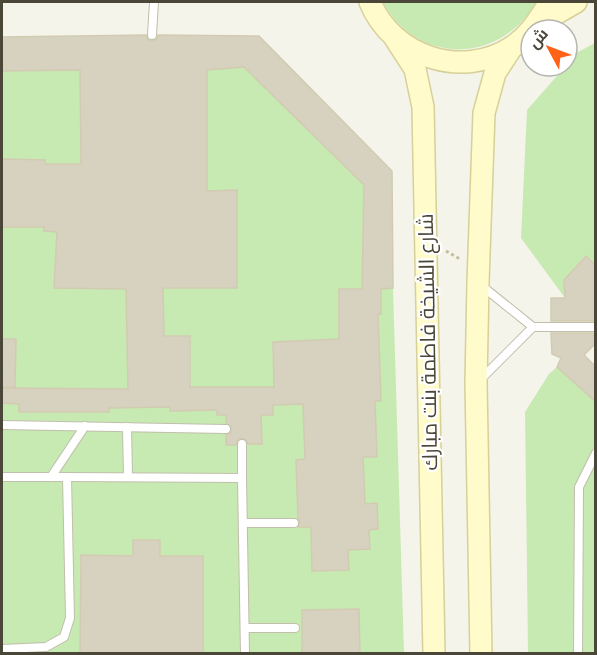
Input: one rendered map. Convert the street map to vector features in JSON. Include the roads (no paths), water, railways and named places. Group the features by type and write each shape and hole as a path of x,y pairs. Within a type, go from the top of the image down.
{"main road":[{"path":"353,2 372,8 395,38 416,52 439,60 464,62 489,58 512,47"},
{"path":"540,18 550,2"},
{"path":"549,18 576,2"},
{"name":"شارع الشيخة فاطمة بنت مبارك","path":"395,38 415,69 423,107 434,654"},
{"path":"482,654 476,383 477,282 484,113 495,73 512,47 519,41"}],"lane":[{"path":"152,35 154,2"},
{"path":"477,282 533,327 596,327"},
{"path":"476,383 533,327"},
{"path":"2,425 226,429"},
{"path":"51,477 85,426"},
{"path":"126,427 128,477"},
{"path":"242,444 245,654"},
{"path":"578,654 579,487 596,453"},
{"path":"2,477 242,478"},
{"path":"2,649 46,647 64,637 70,618 67,477"},
{"path":"243,523 294,523"},
{"path":"244,628 296,628"}]}
